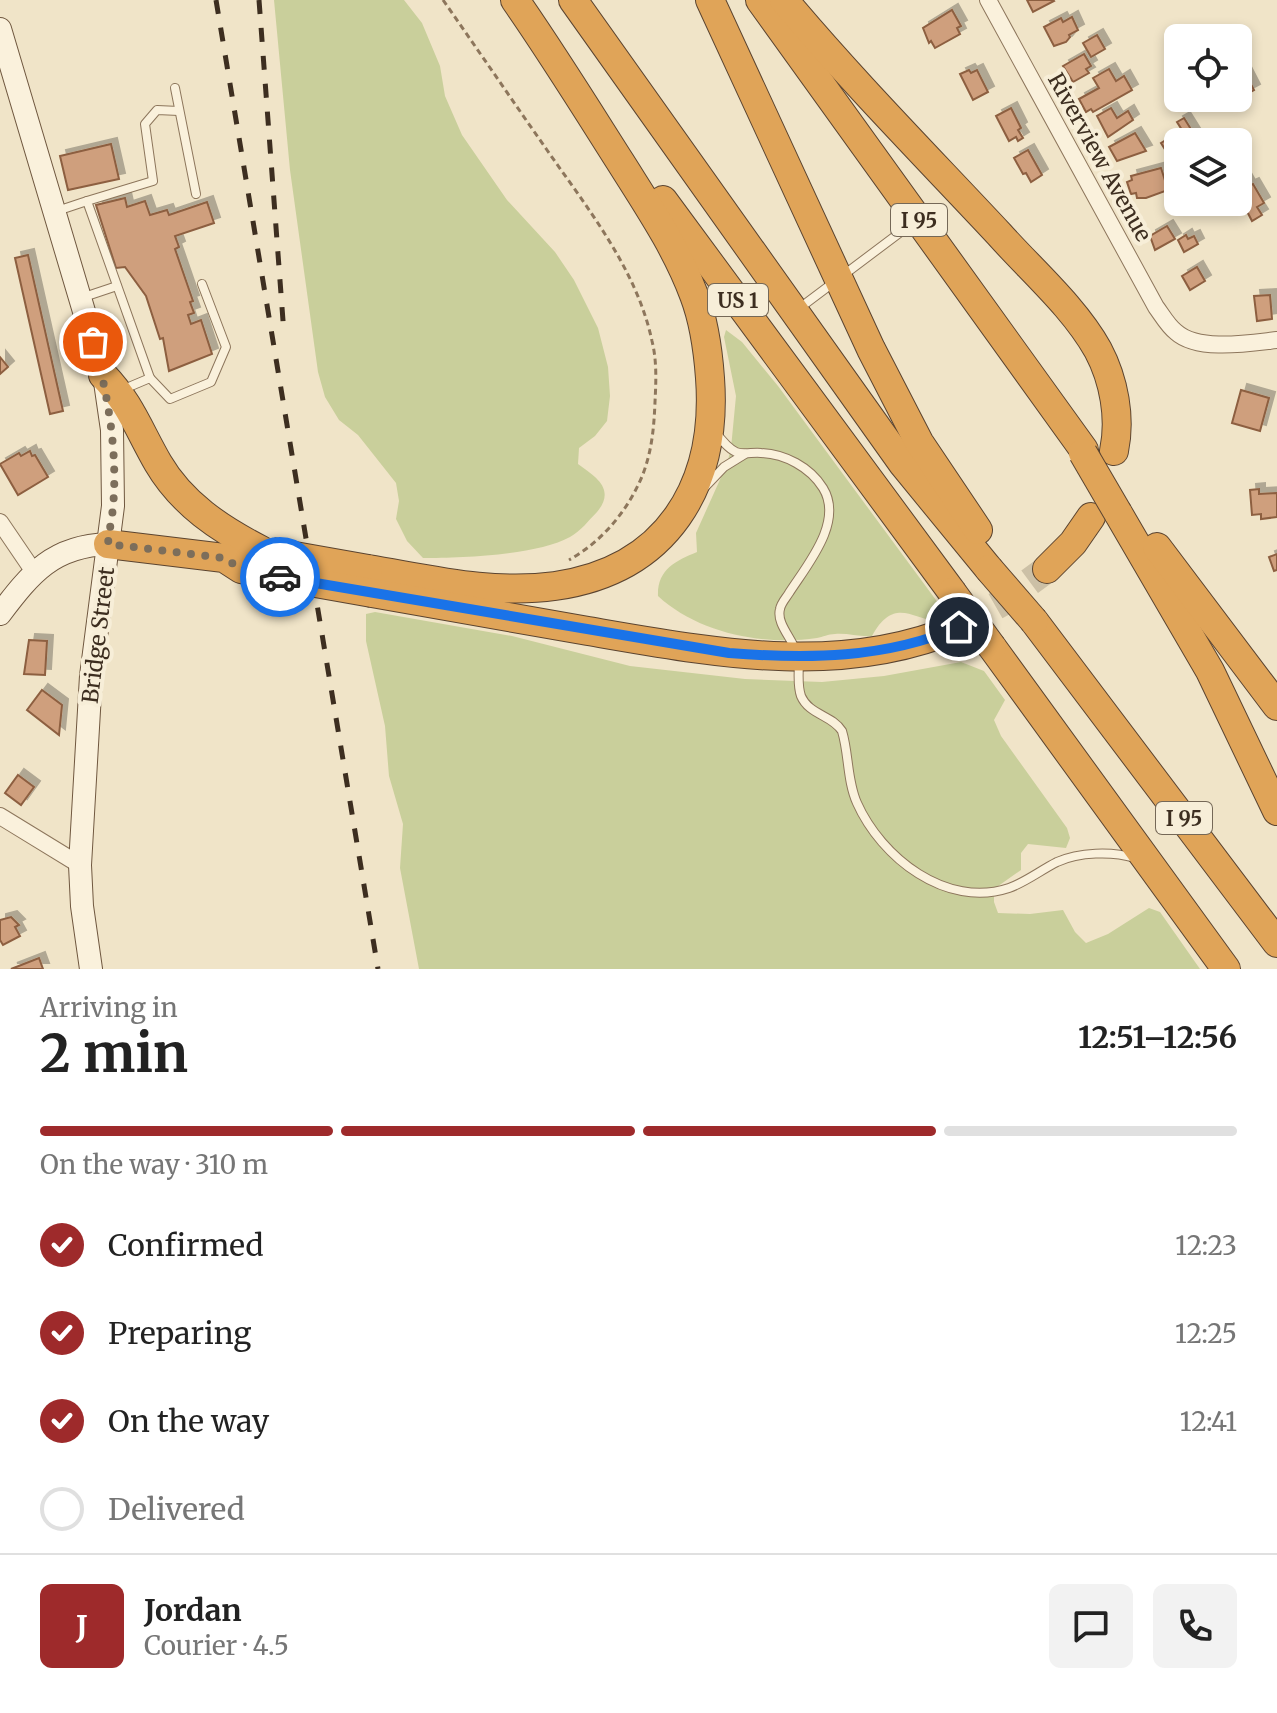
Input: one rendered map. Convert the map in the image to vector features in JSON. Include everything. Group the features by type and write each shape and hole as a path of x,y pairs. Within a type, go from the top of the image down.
{"highway":[{"name":"I 95","path":"573,0 903,464 994,566 1277,943"},
{"path":"710,0 838,279 919,442 994,566"},
{"name":"I 95","path":"760,0 1082,448 1110,510"},
{"path":"784,0 1035,273 1087,334 1103,362 1112,391 1117,425 1114,451"},
{"path":"370,581 519,588 564,584 601,574 629,561 659,538 686,507 703,468 711,422 710,371 698,306 678,258 637,187 518,5"},
{"name":"US 1","path":"518,5 1226,969"},
{"path":"111,383 134,413 159,464 179,493 217,525 270,559 701,650 798,657 876,652 959,627"},
{"path":"1047,569 1110,510"},
{"path":"1110,510 1277,706"},
{"path":"1110,510 1203,658 1277,811"},
{"path":"108,544 224,558 241,569 270,559"},
{"path":"1090,693 1132,728 1277,919"}],"main road":[{"name":"Bridge Street","path":"1,36 80,298 111,383 113,506 91,676 80,865 91,969"},
{"path":"0,614 34,572 48,560 66,551 108,544"}],"street":[{"name":"Riverview Avenue","path":"988,0 1156,307 1176,333 1186,339 1208,343 1277,340"},
{"path":"0,522 34,572"},
{"path":"0,816 80,865"}],"lane":[{"path":"175,88 196,194"},
{"path":"53,212 153,181 145,124 157,110 179,111"},
{"path":"87,201 150,378 170,399 211,382 226,347 202,284"},
{"path":"796,310 918,219"},
{"path":"80,298 117,286"},
{"path":"111,383 150,378"},
{"path":"711,422 725,443 738,453 776,456 800,465 815,477 828,498 829,510 823,537 781,605 779,618 798,657 797,673 804,703 837,723 842,731 853,791 863,815 887,848 922,875 947,887 973,893 1007,888 1060,860 1071,858 1114,853 1153,866"},
{"path":"686,507 724,467 750,453"}],"path":[{"path":"443,0 601,228 635,292 652,340 656,376 654,425 643,473 627,504 603,535 586,550 562,563"}],"green space":[{"path":"274,0 404,0 422,23 440,66 445,96 462,135 507,200 555,252 574,280 598,328 608,367 610,396 607,421 595,436 579,448 578,464 601,484 605,497 597,512 570,537 519,552 423,558 407,541 396,519 399,501 396,483 358,435 339,420 325,397 318,372 290,170"},
{"path":"726,330 742,342 778,386 947,615 929,619 901,613 892,615 882,622 872,636 835,634 775,640 712,628 674,609 658,596 664,573 681,559 697,552 696,533 727,464 736,396 724,337"},
{"path":"375,612 512,636 630,666 745,679 822,682 884,676 961,662 984,671 1005,700 994,720 1001,736 1067,828 1070,838 1066,848 1028,844 1021,853 1021,870 994,889 998,913 1030,914 1063,910 1075,932 1086,943 1108,934 1149,908 1160,912 1200,969 419,969 400,868 403,824 389,776 385,726 366,641 366,614"}],"building":[{"path":"1027,0 1053,0 1054,1 1033,12"},
{"path":"952,10 961,26 957,28 960,34 935,48 931,41 929,43 923,28"},
{"path":"1072,17 1078,30 1069,35 1066,42 1054,46 1044,27 1061,18 1063,22"},
{"path":"1097,35 1105,49 1091,57 1083,43"},
{"path":"1084,54 1091,66 1086,69 1089,73 1073,82 1063,66"},
{"path":"1109,69 1116,81 1124,76 1132,90 1093,112 1091,109 1086,112 1079,99 1099,88 1093,78"},
{"path":"969,70 971,73 977,70 988,92 973,100 960,74"},
{"path":"1011,108 1021,128 1018,130 1023,138 1018,141 1016,137 1009,141 996,116"},
{"path":"1111,108 1117,118 1128,111 1133,120 1108,137 1097,116"},
{"path":"1184,118 1190,128 1181,128 1177,122"},
{"path":"1135,133 1146,151 1117,161 1109,147"},
{"path":"111,144 119,179 68,190 60,156"},
{"path":"1028,150 1042,175 1031,182 1014,158"},
{"path":"1161,168 1164,191 1137,198 1136,193 1131,194 1127,182 1132,180 1131,176"},
{"path":"1253,184 1264,203 1257,207 1262,215 1252,221 1249,216 1252,216"},
{"path":"125,198 127,207 145,201 150,215 167,210 169,215 207,202 214,223 175,236 179,247 175,249 193,301 190,302 194,313 188,315 191,324 201,320 212,354 169,371 163,338 160,339 146,296 125,267 116,268 96,205"},
{"path":"1167,226 1175,239 1155,250 1150,236"},
{"path":"1186,235 1188,239 1194,236 1198,244 1184,252 1178,240"},
{"path":"28,255 63,411 50,414 15,258"},
{"path":"1197,267 1205,281 1190,290 1182,276"},
{"path":"1270,295 1272,319 1257,321 1254,296"},
{"path":"0,357 8,367 0,374"},
{"path":"1241,390 1269,398 1260,431 1232,423"},
{"path":"30,451 48,477 18,495 0,464 19,453 21,456"},
{"path":"1259,489 1259,494 1277,493 1277,517 1261,519 1261,514 1252,515 1250,490"},
{"path":"1277,554 1277,570 1274,571 1269,557"},
{"path":"29,640 47,641 45,675 24,674"},
{"path":"42,690 62,705 59,735 27,710"},
{"path":"18,775 34,787 21,805 5,793"},
{"path":"11,917 19,925 15,927 20,936 3,945 0,920"},
{"path":"39,958 43,969 11,969"}],"tunnel":[{"path":"959,627 1001,603 1047,569"}],"railway":[{"path":"216,0 378,969"},
{"path":"259,0 284,334"}],"way so far":[{"path":"93,342 105,382 112,430 113,506 108,544 224,558 241,569 280,577"}],"route":[{"path":"280,577 729,653 798,657 856,654 914,643 959,627"}]}
